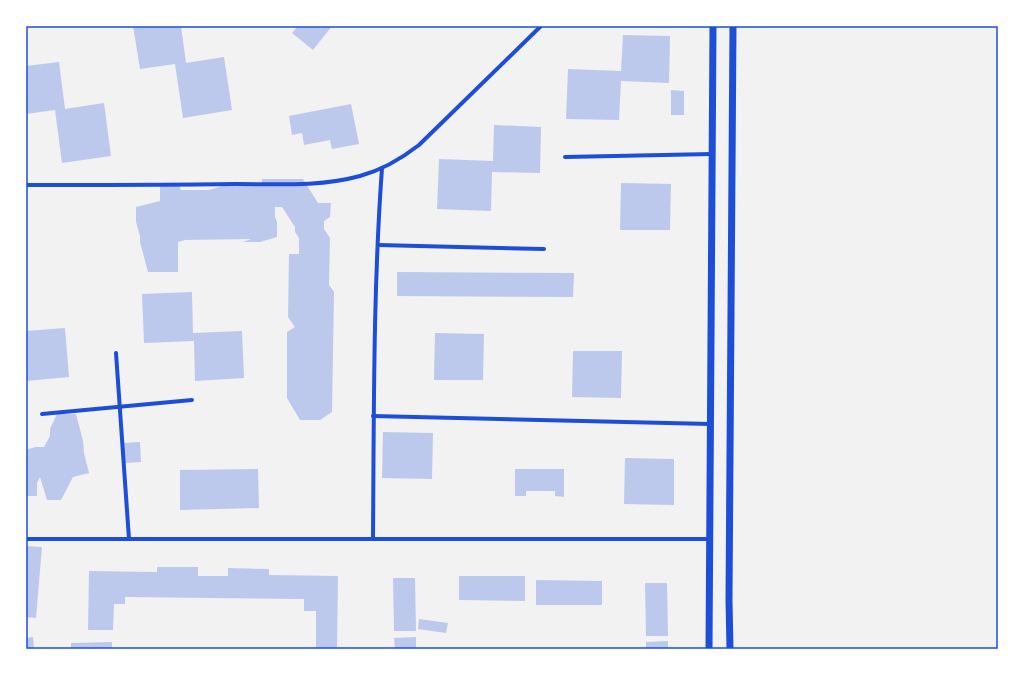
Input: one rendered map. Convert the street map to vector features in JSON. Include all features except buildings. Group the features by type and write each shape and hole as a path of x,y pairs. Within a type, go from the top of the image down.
{"street":[{"path":"26,185 308,183 342,180 361,176 382,168 403,157 419,145 541,26"},
{"path":"709,649 713,26"},
{"path":"730,649 729,600 733,26"},
{"path":"565,157 712,154"},
{"path":"373,539 374,357 382,168"},
{"path":"378,245 544,249"},
{"path":"116,353 129,539"},
{"path":"42,414 192,400"},
{"path":"373,416 710,424"},
{"path":"26,539 709,539"}]}
